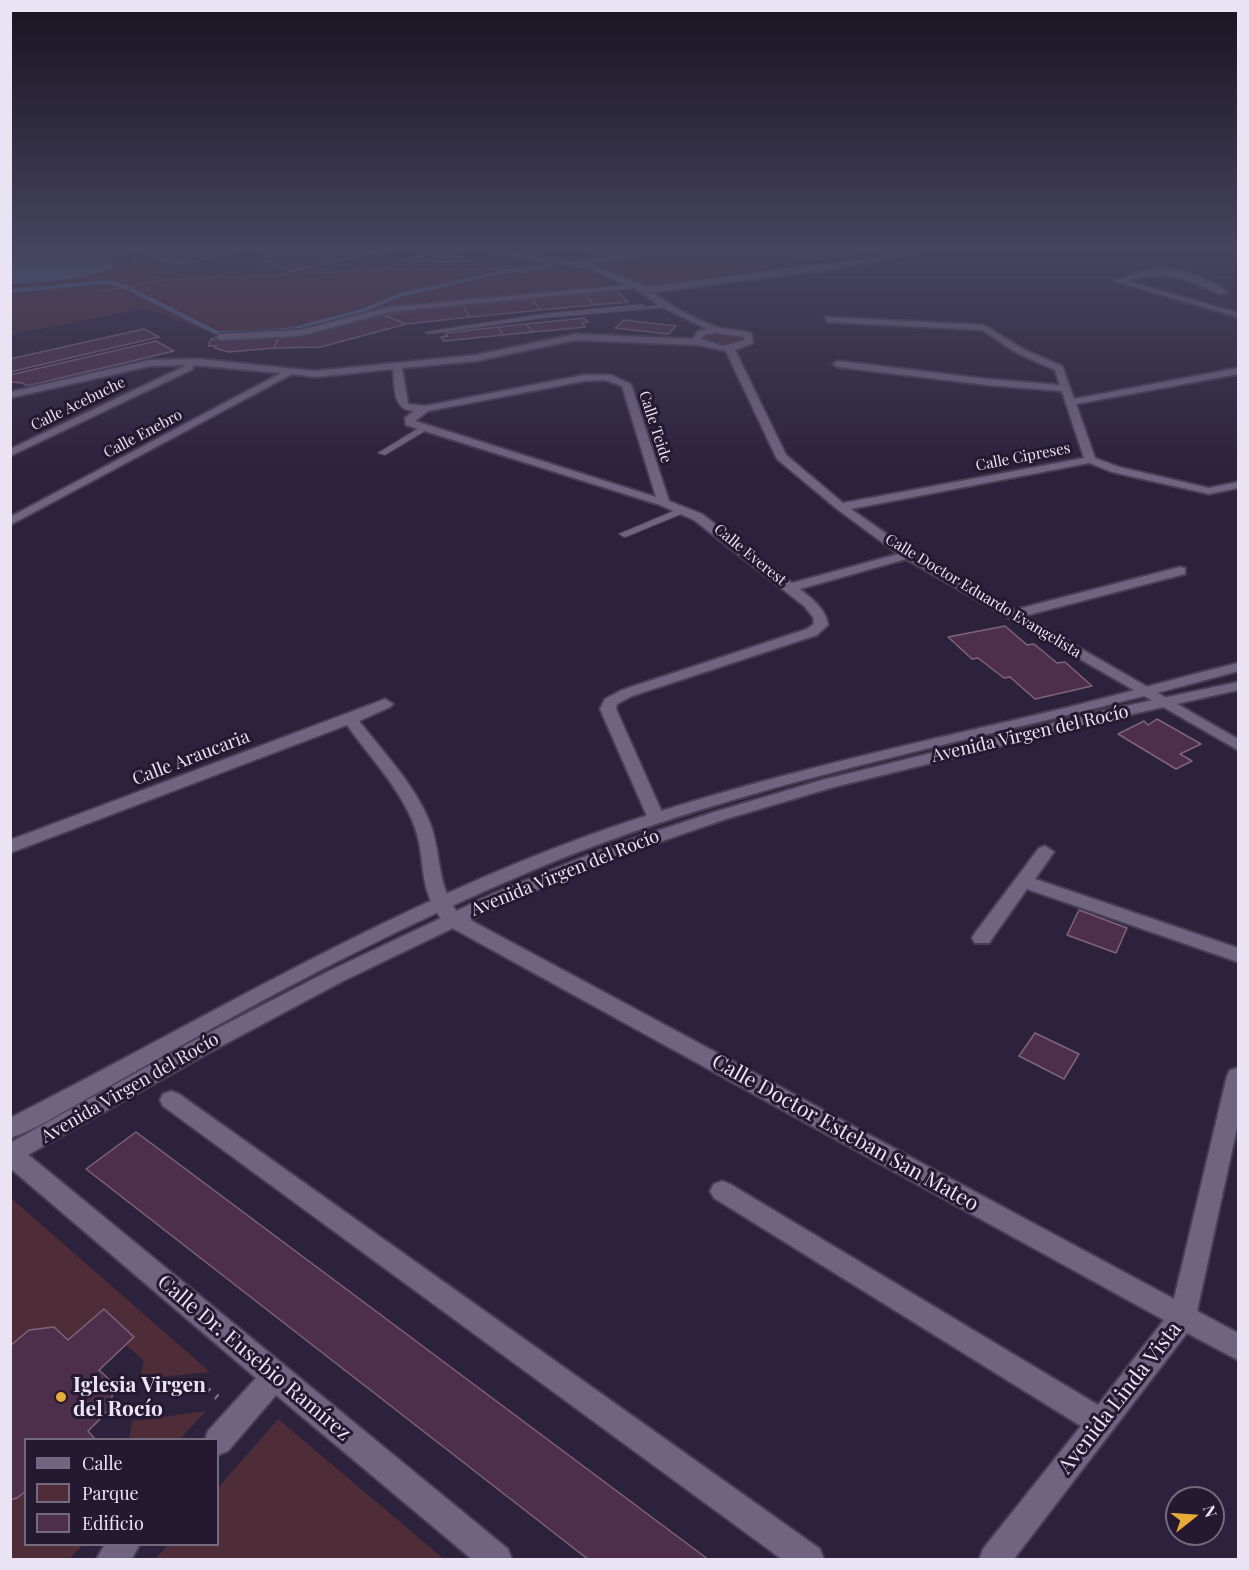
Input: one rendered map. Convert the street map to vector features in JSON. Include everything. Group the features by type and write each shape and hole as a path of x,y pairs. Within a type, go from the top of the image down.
{"street":[{"path":"220,337 300,333 326,326"},
{"path":"708,326 715,330"},
{"name":"Calle Cipreses","path":"842,507 1090,460 1059,368 1020,351 984,328 954,326"},
{"path":"10,395 150,363 200,362 315,374 476,358 576,337 698,342 714,347 729,348 747,343 750,338 737,331 715,330 697,336 698,342"},
{"name":"Calle Doctor Eduardo Evangelista","path":"729,348 781,457 842,507 909,555 1239,745"},
{"path":"838,364 987,382 1065,388"},
{"path":"397,365 403,405 407,408 425,409"},
{"name":"Calle Acebuche","path":"10,453 190,367"},
{"path":"1072,402 1239,371"},
{"name":"Calle Enebro","path":"10,522 290,372"},
{"name":"Calle Teide","path":"425,409 584,378 605,377 622,381 626,384 664,503"},
{"path":"422,429 410,423 410,418 425,409"},
{"name":"Calle Everest","path":"422,429 664,503 706,520 817,611 821,621 819,628 627,693 610,702 608,709 657,819"},
{"path":"1090,460 1116,470 1209,491 1239,485"},
{"path":"10,510 26,514"},
{"path":"790,588 909,555"},
{"path":"1012,615 1180,571"},
{"path":"1156,698 1239,667"},
{"path":"1156,698 1192,699 1239,686"},
{"name":"Avenida Virgen del Rocío","path":"11,1147 562,851 769,784 855,762 1156,698"},
{"name":"Avenida Virgen del Rocío","path":"11,1147 239,1004 446,912 504,896 664,834 814,786 1156,698"},
{"name":"Calle Araucaria","path":"10,846 385,704"},
{"path":"350,719 411,802 428,841 433,892 446,912"},
{"path":"981,938 1045,852"},
{"path":"1023,881 1239,955"},
{"name":"Calle Doctor Esteban San Mateo","path":"446,912 1239,1347"},
{"name":"Avenida Linda Vista","path":"994,1560 1183,1317 1234,1114 1239,1076"},
{"path":"171,1100 809,1560"},
{"name":"Calle Dr. Eusebio Ramírez","path":"11,1147 275,1377 497,1560"},
{"path":"722,1191 1101,1422"},
{"path":"219,1440 275,1377"},
{"path":"111,1560 124,1546"}],"lane":[{"path":"429,332 474,326"},
{"path":"382,453 422,429"},
{"path":"624,534 682,510"}],"green space":[{"path":"11,326 54,326 11,335"},
{"path":"194,326 313,326 291,332 218,335"},
{"path":"714,333 741,336 743,340 724,345 705,340 706,336"},
{"path":"11,1198 210,1372 140,1379 144,1361 126,1345 134,1337 104,1309 68,1340 54,1327 29,1330 11,1346"},
{"path":"206,1411 181,1438 129,1438 132,1421"},
{"path":"278,1419 444,1559 155,1559 167,1546 219,1546 219,1487"},
{"path":"24,1492 24,1546 82,1546 69,1559 11,1559 10,1500"}],"building":[{"path":"338,326 398,326 321,347 274,348 279,337 301,337"},
{"path":"528,326 585,327 533,332"},
{"path":"528,326 533,332 503,335 498,327"},
{"path":"617,326 676,326 668,334 615,328"},
{"path":"498,327 503,335 444,341 441,337 447,336 445,333"},
{"path":"144,329 159,337 10,372 10,359"},
{"path":"279,337 274,348 229,352 215,348 216,346 208,346 211,339"},
{"path":"156,341 174,351 27,386 23,383 10,382 10,375"},
{"path":"1005,626 1027,645 1034,644 1057,663 1065,662 1092,686 1035,699 1010,677 1004,678 978,658 972,659 948,637"},
{"path":"1157,719 1201,744 1180,754 1192,761 1176,769 1118,734 1144,721 1148,725"},
{"path":"1079,910 1127,928 1116,953 1067,935"},
{"path":"1035,1033 1079,1054 1064,1079 1019,1056"},
{"path":"136,1132 709,1560 589,1560 86,1169"},
{"name":"Iglesia Virgen del Rocío","path":"104,1309 134,1337 99,1370 114,1384 110,1409 88,1431 94,1438 24,1438 24,1493 10,1500 10,1346 29,1330 54,1327 68,1340"}],"waterway":[{"path":"204,326 217,333 260,332 304,326"}],"place":[{"name":"Iglesia Virgen del Rocío","path":"61,1397"}]}
